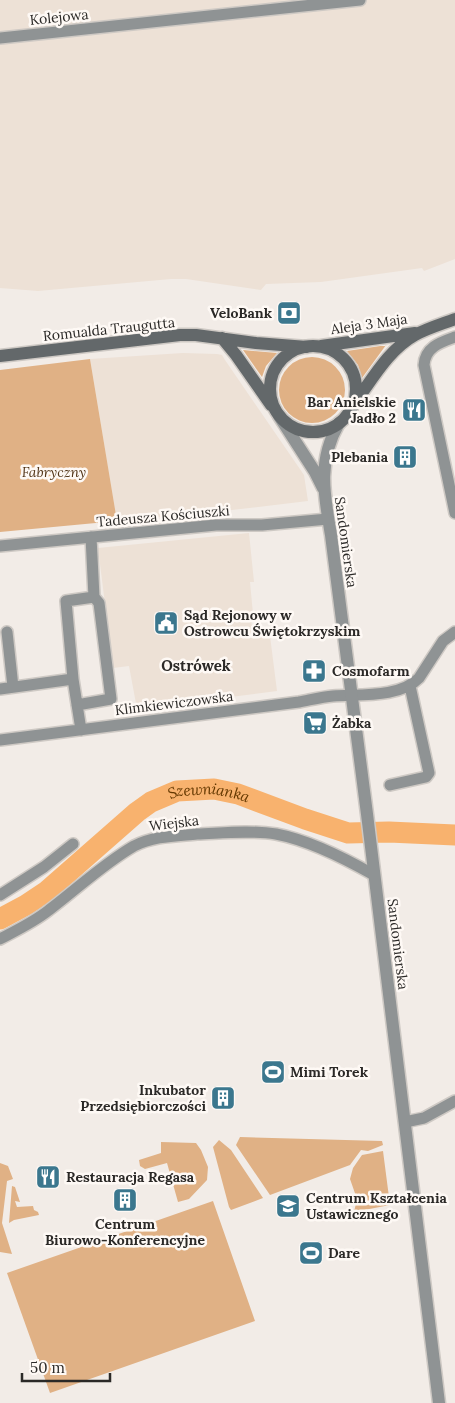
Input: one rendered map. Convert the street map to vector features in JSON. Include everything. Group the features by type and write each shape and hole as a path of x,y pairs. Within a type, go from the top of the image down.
{"main road":[{"name":"Aleja 3 Maja","path":"353,406 394,351 410,338 455,319"},
{"name":"Aleja 3 Maja","path":"320,346 422,332"},
{"name":"Romualda Traugutta","path":"0,356 166,336 196,335 256,343 307,347"},
{"path":"222,338 277,413 288,425 300,431 312,433 325,431 339,424 346,417 353,406 356,393 355,381 350,368 342,358 320,346 294,350 284,358 273,373 270,392 277,413"}],"street":[{"name":"Kolejowa","path":"0,38 360,0"},
{"path":"455,337 433,347 425,356 424,365 455,513"},
{"name":"Sandomierska","path":"277,413 324,489"},
{"name":"Sandomierska","path":"339,424 331,437 325,462 324,489 367,814 439,1403"},
{"name":"Tadeusza Kościuszki","path":"0,546 216,525 262,525 328,519"},
{"path":"77,705 111,699 99,603 94,597 91,537"},
{"path":"81,730 73,679 66,601 94,597"},
{"path":"8,632 13,687"},
{"path":"390,785 426,777 429,773 410,686 424,672 443,640 455,632"},
{"path":"0,689 73,679"},
{"name":"Klimkiewiczowska","path":"0,740 333,696 352,696 398,690 410,686"},
{"name":"Wiejska","path":"0,939 31,923 50,910 95,873 130,848 163,837 258,832 276,834 294,839 346,860 374,875"},
{"path":"0,895 44,867 73,844"},
{"path":"405,1122 424,1118 455,1101"}],"shaded area":[{"path":"0,0 455,0 455,259 424,271 422,268 321,282 266,284 261,290 186,279 38,291 0,288"},
{"path":"183,353 222,355 304,475 308,501 117,521 90,359"},
{"name":"Sąd Rejonowy w Ostrowcu Świętokrzyskim","path":"249,533 254,582 250,582 253,614 250,615 254,638 270,636 277,691 137,709 129,666 113,668 98,548"}],"green space":[{"path":"386,345 362,378 358,365 347,351"},
{"path":"243,350 277,353 266,366 262,377"},
{"path":"305,357 319,357 331,362 340,371 345,383 343,403 336,414 319,423 305,423 293,418 284,409 279,397 279,383 284,371 293,362"},
{"name":"Fabryczny","path":"90,359 117,521 0,532 0,370"},
{"path":"240,1137 382,1141 383,1145 368,1151 361,1150 350,1165 270,1195 236,1145"},
{"path":"219,1140 231,1150 263,1198 231,1210 213,1147"},
{"path":"161,1142 196,1143 201,1150 208,1167 207,1180 189,1199 178,1202 167,1163 145,1169 140,1166 139,1160 161,1153"},
{"path":"383,1151 390,1205 354,1212 357,1199 350,1179 353,1168 362,1155"},
{"path":"0,1163 8,1166 13,1179 7,1181 2,1223 12,1254 0,1252"},
{"path":"12,1186 15,1187 20,1202 15,1201 17,1207 33,1206 39,1215 14,1220 9,1223"},
{"path":"213,1201 255,1321 50,1393 7,1273"}],"waterway":[{"name":"Szewnianka","path":"0,919 47,891 137,812 151,802 177,791 214,789 238,794 348,833 389,832 455,835"}],"place":[{"name":"VeloBank","path":"289,313"},
{"name":"Bar Anielskie Jadło 2","path":"414,410"},
{"name":"Plebania","path":"405,457"},
{"name":"Sąd Rejonowy w Ostrowcu Świętokrzyskim","path":"166,623"},
{"name":"Cosmofarm","path":"314,671"},
{"name":"Żabka","path":"315,723"},
{"name":"Mimi Torek","path":"273,1072"},
{"name":"Inkubator Przedsiębiorczości","path":"223,1098"},
{"name":"Restauracja Regasa","path":"48,1177"},
{"name":"Centrum Biurowo-Konferencyjne","path":"125,1200"},
{"name":"Centrum Kształcenia Ustawicznego","path":"288,1206"},
{"name":"Dare","path":"311,1253"}],"district":[{"name":"Ostrówek","path":"196,666"}]}
